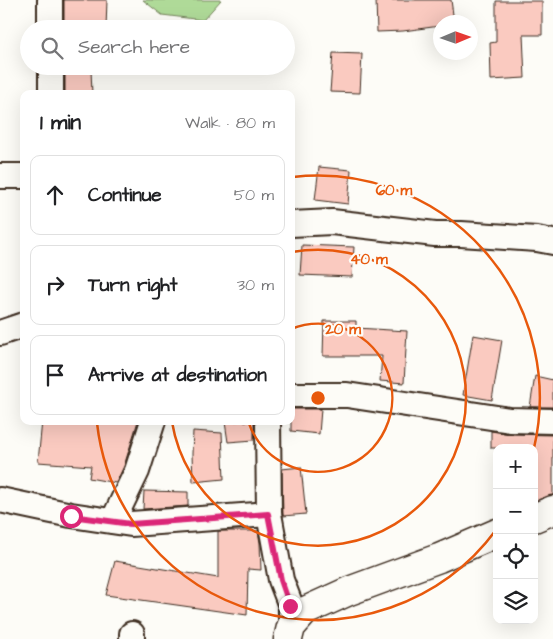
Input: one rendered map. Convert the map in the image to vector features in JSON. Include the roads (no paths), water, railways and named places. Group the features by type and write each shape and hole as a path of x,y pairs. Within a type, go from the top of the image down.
{"street":[{"path":"50,0 50,20"},
{"path":"51,75 51,90"},
{"path":"0,176 20,176"},
{"path":"295,224 332,222 436,234 461,234 553,242"},
{"path":"0,333 20,326"},
{"path":"295,395 347,395 510,420 553,421"},
{"path":"113,521 137,470 152,425"},
{"path":"268,425 268,514 281,580 290,606 290,633"},
{"path":"0,500 71,516 131,524 268,514"},
{"path":"538,516 553,510"},
{"path":"290,633 305,612 314,607 349,591 439,558 495,534"}]}
